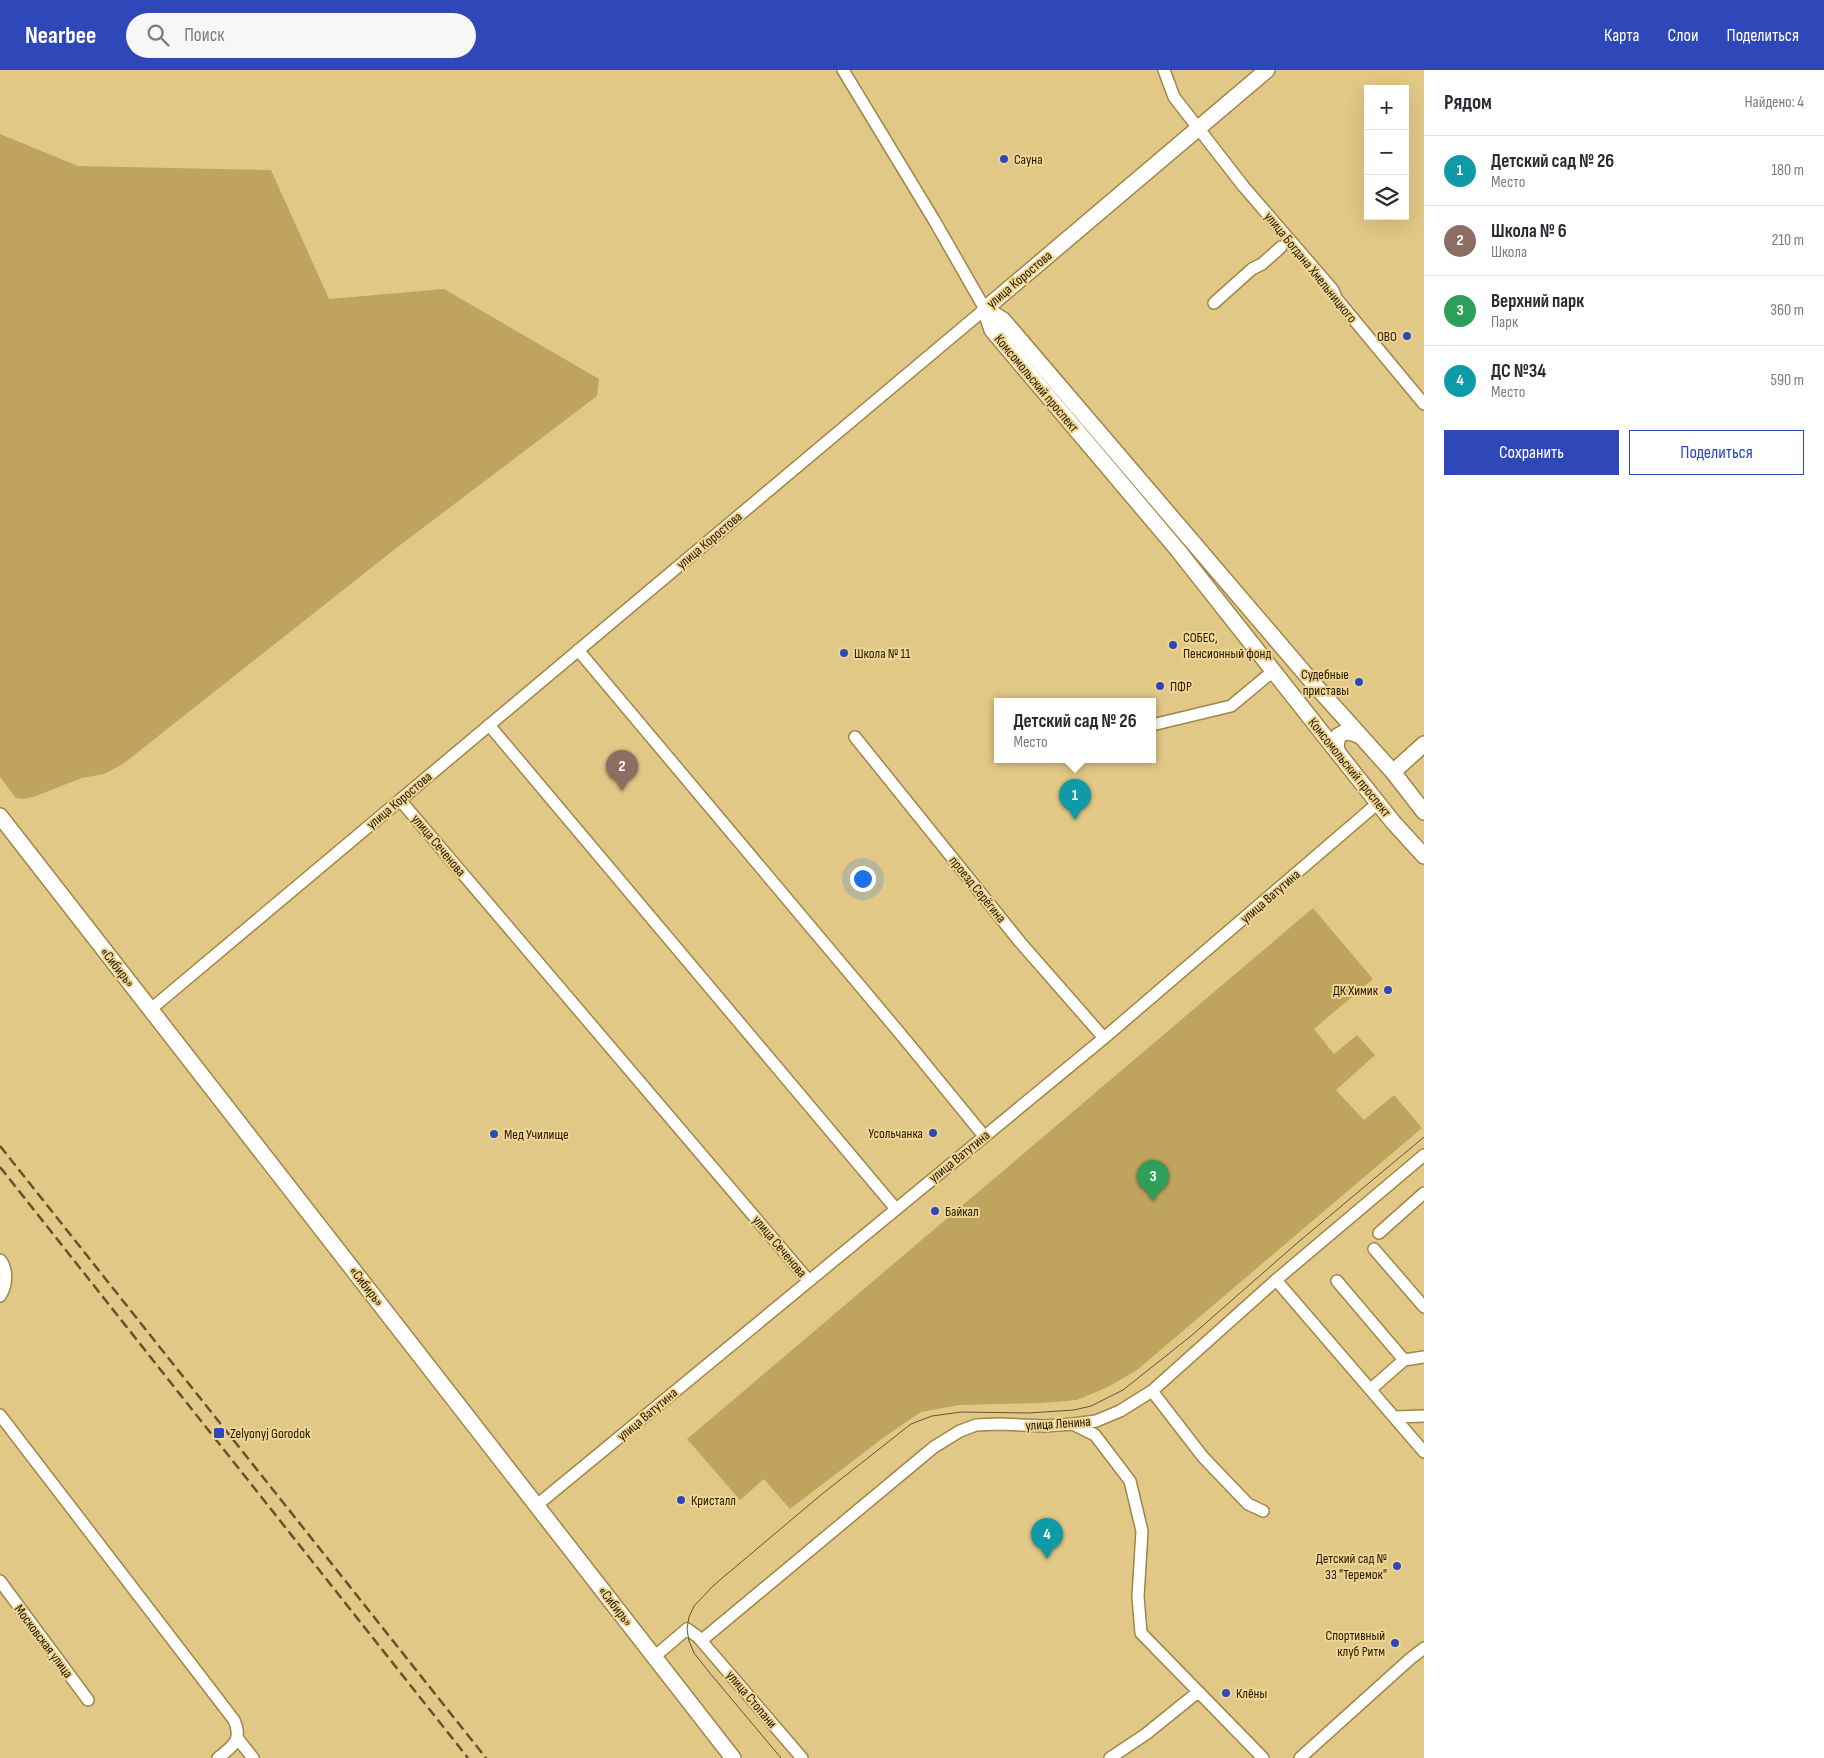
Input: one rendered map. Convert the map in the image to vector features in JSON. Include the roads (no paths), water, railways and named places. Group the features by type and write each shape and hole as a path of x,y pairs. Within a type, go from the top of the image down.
{"main road":[{"name":"улица Коростова","path":"985,309 1267,70"},
{"name":"Комсомольский проспект","path":"985,309 1003,320 1313,683 1393,772 1424,812"},
{"name":"Комсомольский проспект","path":"985,309 992,330 1176,549 1378,803 1421,851"},
{"path":"1338,753 1336,746 1338,736 1344,732 1351,732 1360,736"},
{"path":"1393,772 1424,744"},
{"name":"«Сибирь»","path":"0,816 733,1758"}],"street":[{"path":"843,70 934,220 985,309"},
{"name":"улица Богдана Хмельницкого","path":"1164,70 1174,97 1198,128 1244,187 1332,290 1336,298 1424,404"},
{"path":"1214,302 1281,247"},
{"name":"улица Коростова","path":"151,1009 985,309"},
{"path":"578,650 984,1136"},
{"path":"1156,724 1231,706 1272,672"},
{"path":"489,725 896,1209"},
{"name":"проезд Серёгина","path":"855,738 1020,942 1104,1038"},
{"name":"улица Сеченова","path":"400,800 809,1281"},
{"name":"улица Ватутина","path":"537,1505 1104,1038 1378,803"},
{"name":"улица Ленина","path":"702,1640 934,1447 960,1431 976,1426 999,1424 1045,1426 1096,1420 1120,1411 1152,1391 1276,1280 1424,1155"},
{"path":"1378,1233 1424,1193"},
{"path":"1374,1248 1424,1307"},
{"path":"0,1260 4,1264 5,1275 5,1284 0,1296"},
{"path":"1276,1280 1424,1452"},
{"path":"1337,1281 1404,1360"},
{"path":"1373,1391 1404,1360 1424,1356"},
{"path":"1152,1391 1203,1457 1248,1504 1264,1511"},
{"path":"0,1415 234,1720 237,1727 235,1743 218,1758"},
{"path":"1394,1417 1424,1416"},
{"path":"1073,1424 1095,1435 1130,1481 1142,1531 1138,1597 1141,1633 1263,1758"},
{"name":"Московская улица","path":"0,1581 88,1700"},
{"path":"654,1656 687,1630 702,1640"},
{"name":"улица Стопани","path":"702,1640 802,1758"},
{"path":"1300,1758 1424,1648"},
{"path":"1110,1758 1146,1734 1198,1692"},
{"path":"235,1743 253,1758"}],"tram line":[{"path":"781,1758 694,1653 689,1641 687,1629 689,1617 694,1606 714,1585 822,1494 911,1424 932,1416 961,1412 1028,1413 1074,1410 1091,1406 1123,1390 1191,1336 1296,1244 1424,1137"}],"railway":[{"path":"0,1146 486,1758"},
{"path":"0,1167 468,1758"}],"place":[{"name":"Сауна","path":"1004,159"},
{"name":"ОВО","path":"1407,336"},
{"name":"СОБЕС, Пенсионный фонд","path":"1173,645"},
{"name":"Школа № 11","path":"844,653"},
{"name":"Судебные приставы","path":"1359,682"},
{"name":"ПФР","path":"1160,686"},
{"name":"Школа № 6","path":"622,791"},
{"name":"Детский сад № 26","path":"1075,820"},
{"name":"ДК Химик","path":"1388,990"},
{"name":"Усольчанка","path":"933,1133"},
{"name":"Мед Училище","path":"494,1134"},
{"name":"Верхний парк","path":"1153,1201"},
{"name":"Байкал","path":"935,1211"},
{"name":"Zelyonyj Gorodok","path":"219,1433"},
{"name":"Кристалл","path":"681,1500"},
{"name":"ДС №34","path":"1047,1559"},
{"name":"Детский сад № 33 \"Теремок\"","path":"1397,1566"},
{"name":"Спортивный клуб Ритм","path":"1395,1643"},
{"name":"Клёны","path":"1226,1693"}]}
